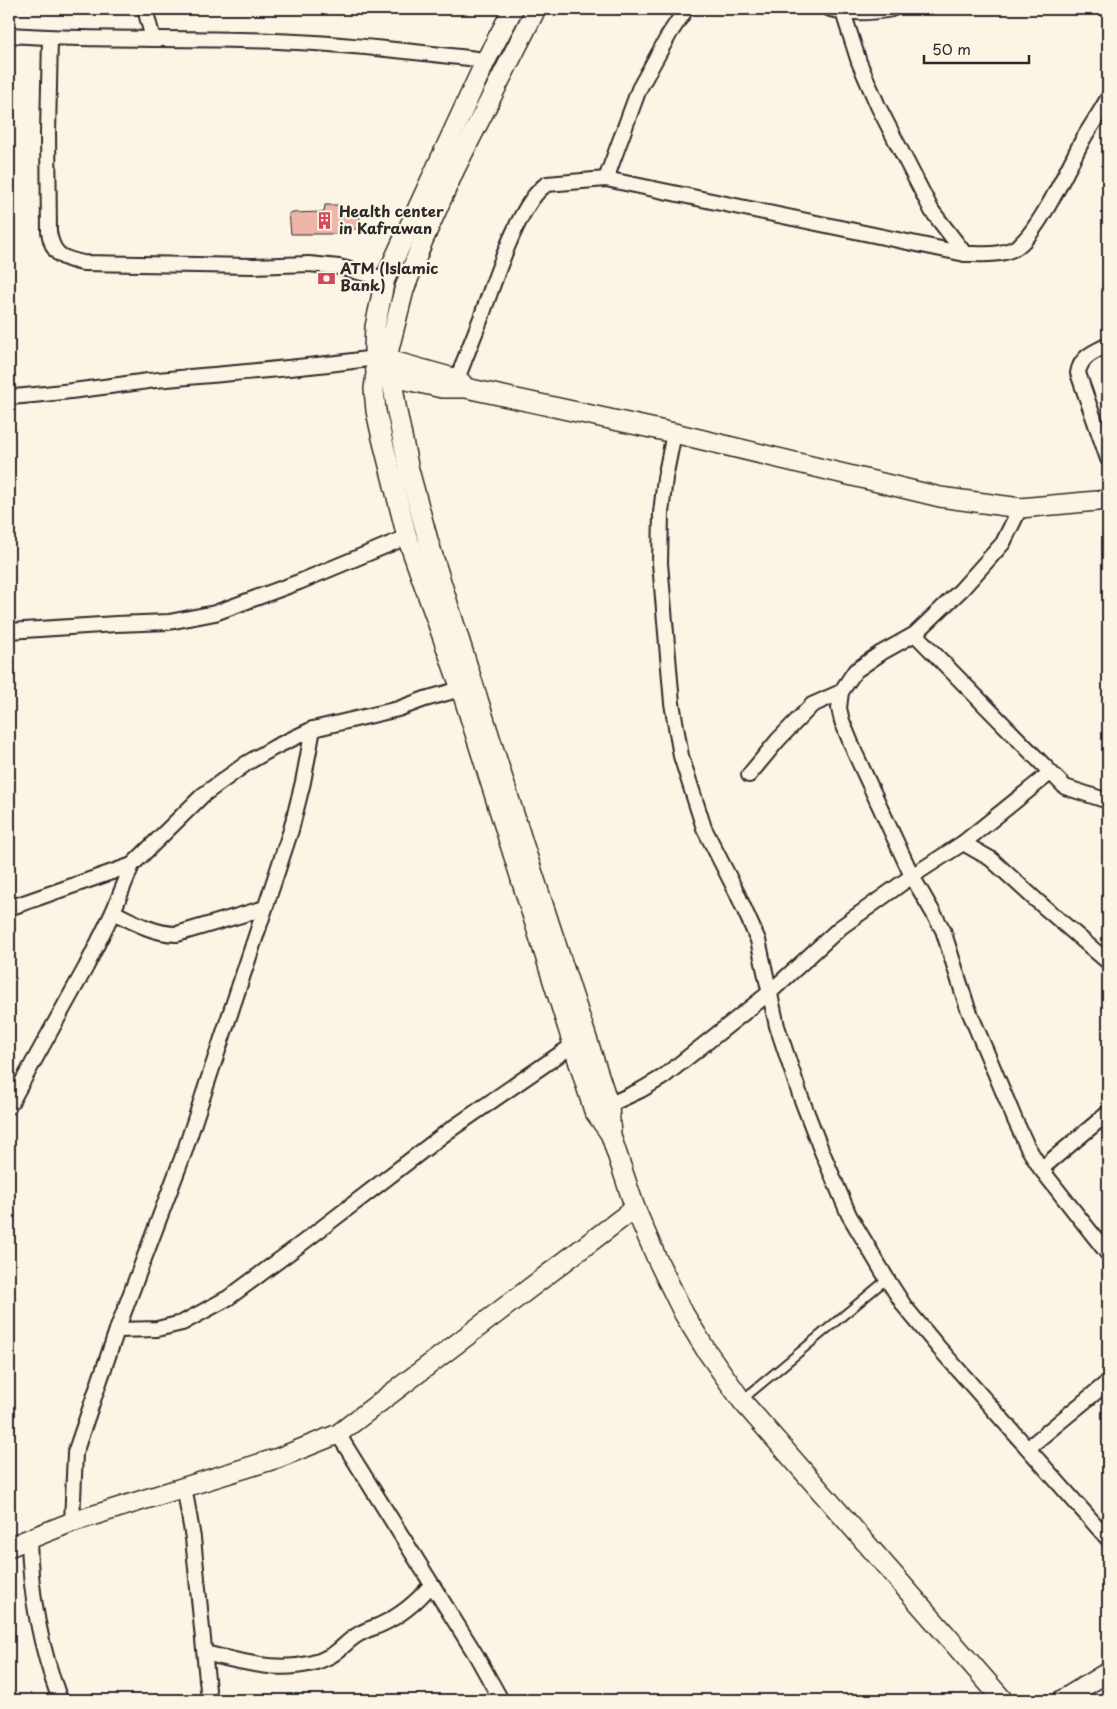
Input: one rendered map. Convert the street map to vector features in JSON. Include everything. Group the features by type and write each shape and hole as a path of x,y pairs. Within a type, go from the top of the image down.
{"main road":[{"path":"513,9 486,60 385,279 375,327 374,348 382,367 428,540 525,849 611,1136 635,1208 684,1314 706,1350 742,1401 1003,1700"},
{"path":"536,9 456,169 422,244 404,290 389,349 374,388 376,411 407,537 461,689 573,1045 602,1108"},
{"path":"382,367 442,388 462,383 940,497 1020,508 1108,500"},
{"path":"9,1547 72,1522 278,1458 338,1434 635,1208"},
{"path":"1062,1700 1108,1672"}],"street":[{"path":"145,9 153,39"},
{"path":"606,179 639,89 670,33 686,9"},
{"path":"837,10 861,13 892,9"},
{"path":"837,10 883,115 932,211 965,254"},
{"path":"9,35 50,38 296,42 391,49 486,60"},
{"path":"50,38 48,133 49,232 51,244 56,252 64,258 83,264 253,266 309,264 339,267 385,279"},
{"path":"462,383 508,244 528,205 539,189 547,184 606,179 965,254 995,254 1014,248 1027,239 1059,187 1108,98"},
{"path":"1108,345 1088,356 1080,364 1078,373 1108,459"},
{"path":"9,397 347,362 382,367"},
{"path":"674,433 665,478 661,513 660,563 672,703 681,756 704,828 758,940 778,1026 794,1078 820,1147 849,1215 905,1307 1108,1539"},
{"path":"1020,508 1002,543 961,590 915,634 854,671 842,692 839,708 842,721 855,753 912,876 943,930 967,1006 1027,1146 1041,1169 1108,1254"},
{"path":"9,631 169,622 215,613 299,582 407,537"},
{"path":"915,634 1065,787 1108,801"},
{"path":"9,1104 86,967 113,912 132,865 203,795 247,763 312,729 398,709 461,689"},
{"path":"749,774 812,704 842,692"},
{"path":"72,1522 75,1453 118,1330 184,1153 291,830 303,782 312,729"},
{"path":"602,1108 641,1090 663,1076 769,993 842,927 912,876 963,843 1050,773"},
{"path":"963,843 991,859 1108,962"},
{"path":"9,908 132,865"},
{"path":"113,912 141,926 169,934 178,934 265,908"},
{"path":"118,1330 157,1329 182,1323 228,1298 447,1132 573,1045"},
{"path":"1041,1169 1108,1113"},
{"path":"1028,1448 1108,1382"},
{"path":"338,1434 430,1585 476,1656 501,1700"},
{"path":"184,1486 194,1538 209,1700"},
{"path":"29,1539 31,1581 43,1646 60,1700"},
{"path":"205,1653 261,1665 281,1666 313,1663 333,1654 356,1635 382,1624 405,1610 430,1585"}],"lane":[{"path":"742,1401 887,1279"}],"building":[{"name":"Health center in Kafrawan","path":"325,205 342,205 342,211 359,210 361,229 340,229 339,234 291,234 289,213 324,212"}],"place":[{"name":"Health center in Kafrawan","path":"325,221"},
{"name":"ATM (Islamic Bank)","path":"326,278"}]}
